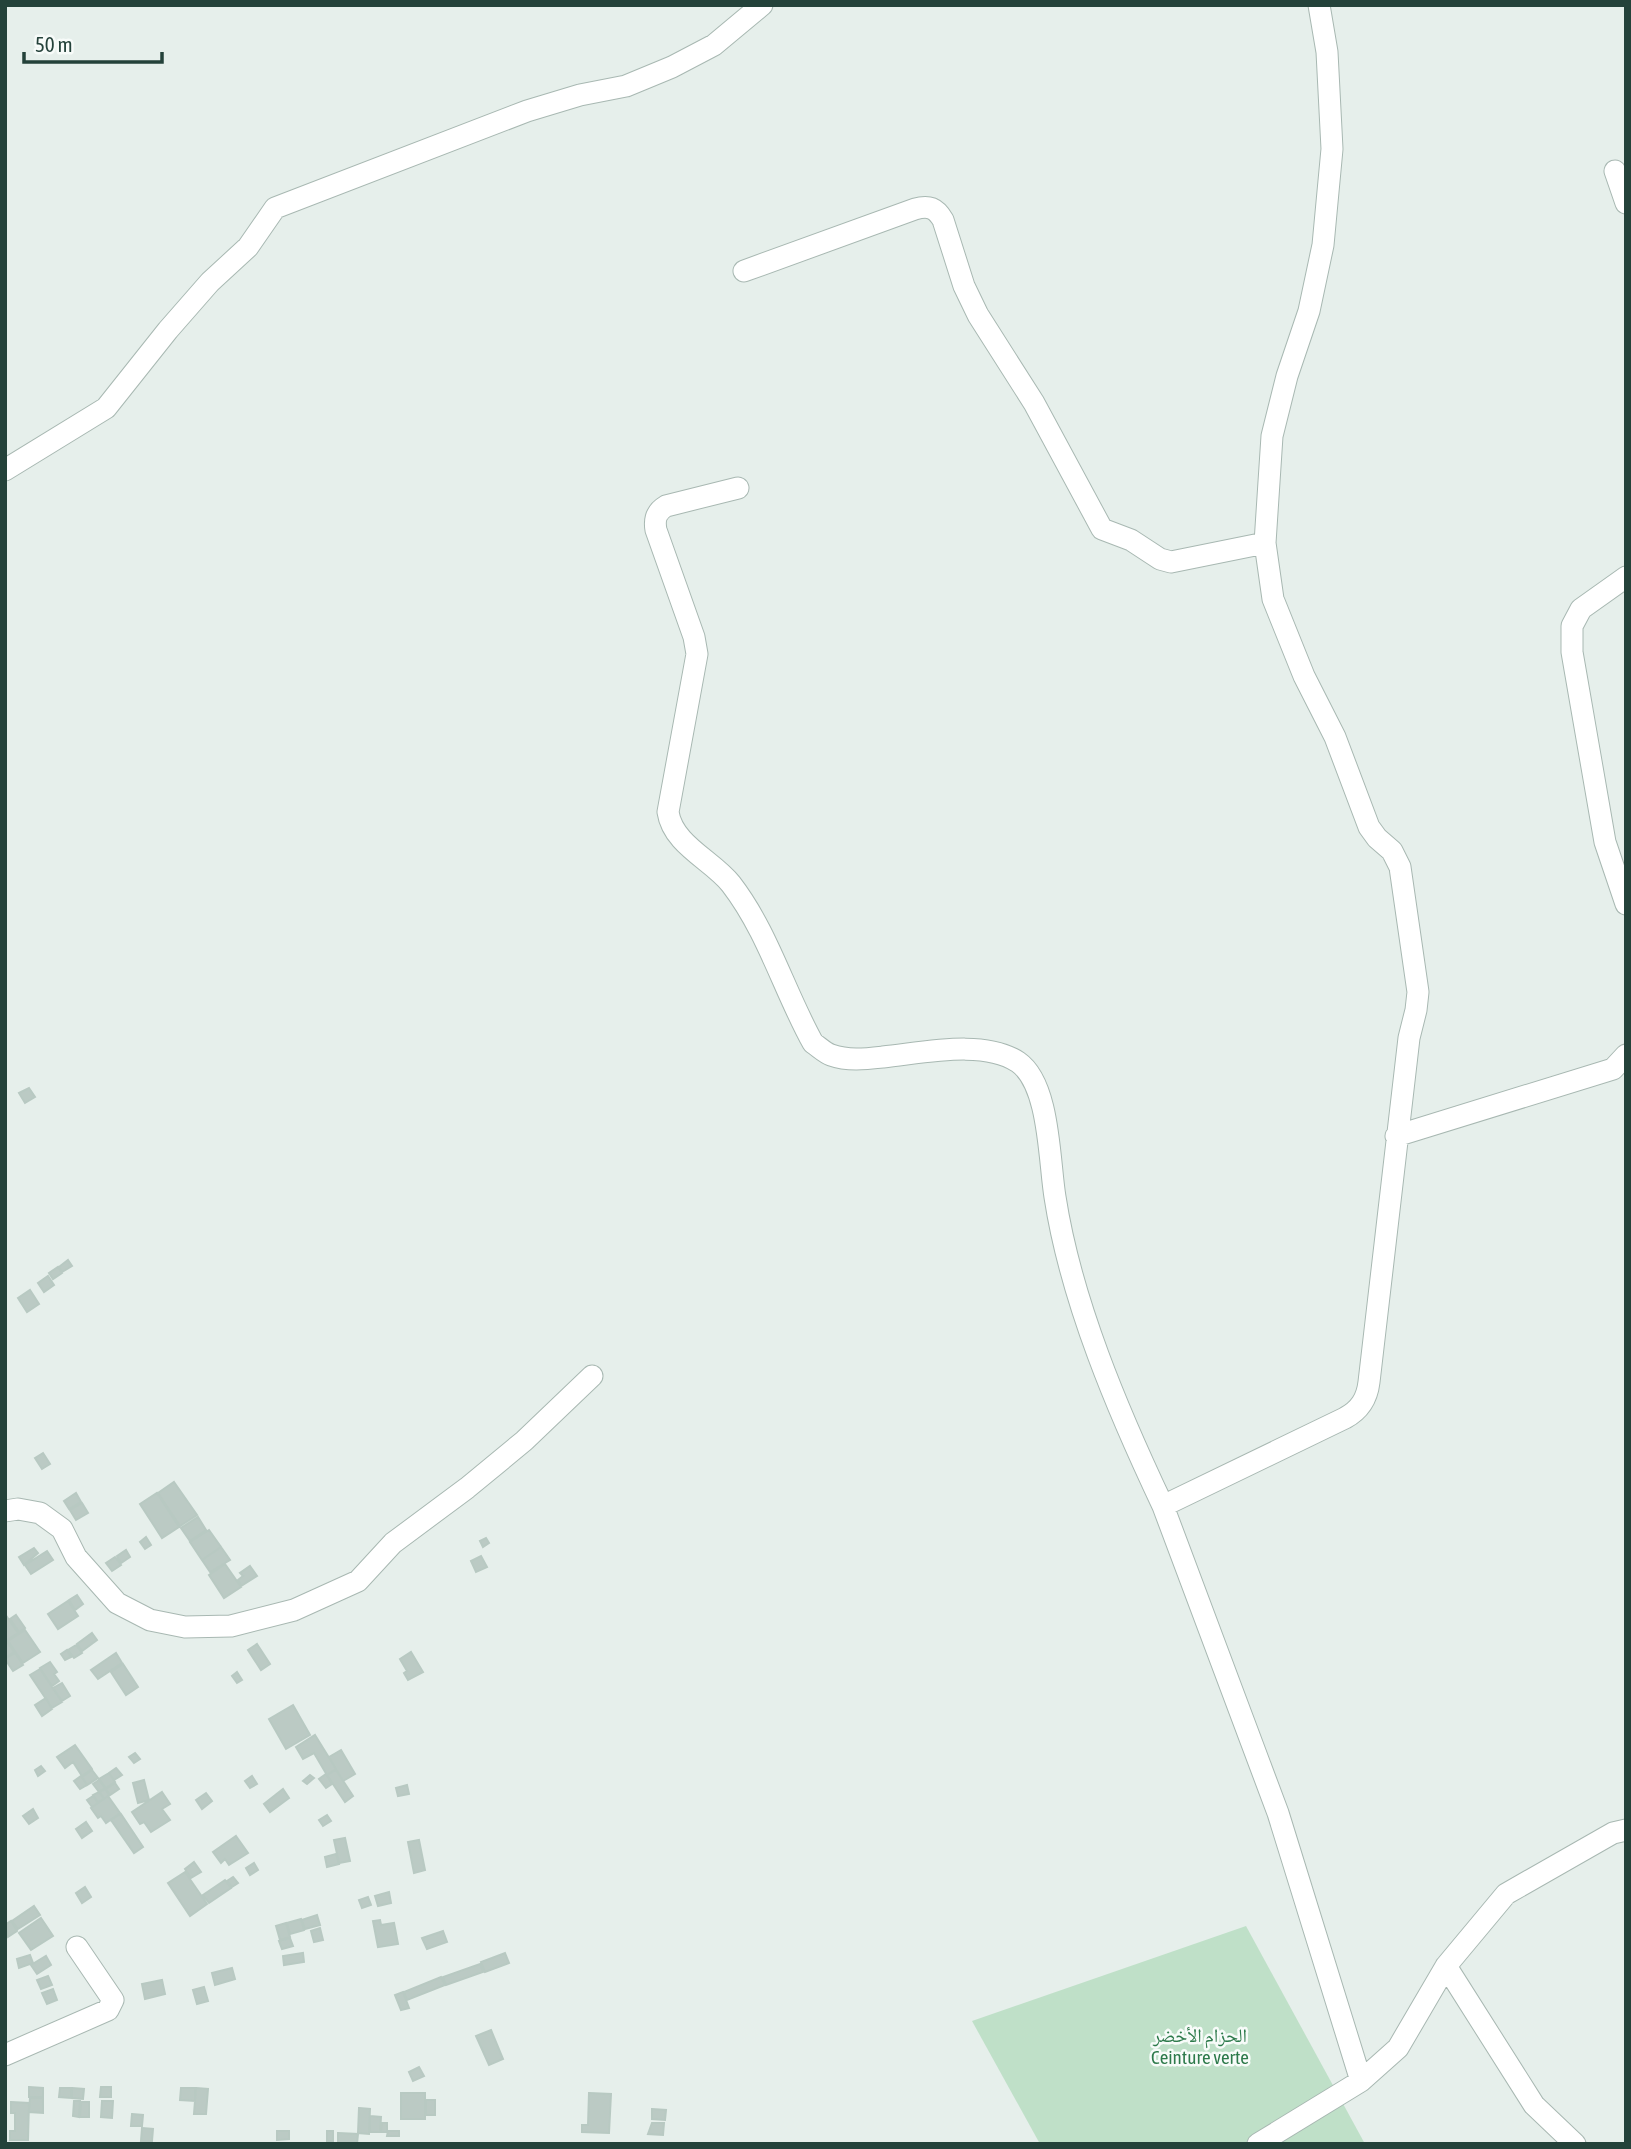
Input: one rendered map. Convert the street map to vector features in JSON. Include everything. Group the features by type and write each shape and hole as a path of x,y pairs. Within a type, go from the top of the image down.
{"street":[{"path":"5,470 106,408 201,292 248,247 275,208 527,111 580,95 626,86 714,45 762,5"},
{"path":"1163,1506 1345,1418 1360,1407 1368,1390 1396,1136 1418,992 1400,867 1392,851 1369,827 1335,737 1304,676 1273,599 1265,544 1272,436 1287,376 1310,311 1324,231 1332,149 1327,52 1319,5"},
{"path":"1615,172 1626,203"},
{"path":"744,271 915,209 932,207 939,212 943,220 964,286 978,315 1034,403 1102,530 1131,540 1160,559 1171,562 1265,544"},
{"path":"738,488 666,506 657,513 655,519 656,530 694,637 697,654 668,812 673,830 733,886 765,937 813,1043 829,1055 853,1060 985,1050 1005,1055 1021,1064 1036,1085 1042,1107 1055,1200 1083,1308 1119,1409 1163,1506 1278,1813 1361,2081"},
{"path":"1626,577 1581,608 1572,626 1572,652 1605,842 1626,904"},
{"path":"1396,1136 1622,1068"},
{"path":"5,1511 18,1509 40,1513 62,1528 76,1557 117,1603 149,1620 186,1627 230,1626 294,1610 358,1581 393,1544 514,1449 592,1376"},
{"path":"1258,2144 1361,2081 1398,2048 1446,1966 1506,1894 1613,1833 1626,1830"},
{"path":"5,2055 108,2010 113,2000 77,1947"},
{"path":"1446,1966 1534,2105 1575,2144"}],"green space":[{"name":"الحزام الأخضر Ceinture verte","path":"1246,1926 1365,2144 1040,2144 972,2021"}],"building":[{"path":"29,1088 35,1097 25,1103 19,1093"},
{"path":"68,1260 72,1266 62,1272 59,1267"},
{"path":"58,1267 62,1273 53,1279 49,1273"},
{"path":"48,1276 54,1285 44,1292 38,1283"},
{"path":"30,1290 39,1304 27,1312 18,1298"},
{"path":"43,1453 50,1464 42,1469 35,1458"},
{"path":"174,1482 197,1515 180,1526 158,1493"},
{"path":"76,1493 81,1502 69,1509 64,1501"},
{"path":"157,1493 179,1527 162,1538 140,1504"},
{"path":"82,1503 88,1513 76,1520 70,1510"},
{"path":"198,1517 206,1530 190,1541 181,1528"},
{"path":"209,1530 221,1547 202,1560 190,1542"},
{"path":"146,1537 151,1545 145,1549 140,1542"},
{"path":"486,1538 489,1543 483,1547 480,1541"},
{"path":"221,1547 230,1560 210,1572 202,1560"},
{"path":"34,1548 38,1553 24,1565 19,1557"},
{"path":"126,1550 130,1557 121,1563 117,1556"},
{"path":"47,1551 53,1560 31,1574 25,1565"},
{"path":"481,1556 487,1567 476,1572 471,1561"},
{"path":"115,1557 121,1565 112,1571 106,1563"},
{"path":"225,1564 241,1587 224,1598 209,1575"},
{"path":"250,1566 257,1576 241,1586 238,1580 243,1576 240,1573"},
{"path":"77,1595 83,1604 75,1610 69,1600"},
{"path":"68,1601 78,1616 58,1629 48,1614"},
{"path":"5,1614 18,1633 7,1640 5,1637"},
{"path":"16,1615 25,1628 19,1632 10,1619"},
{"path":"25,1630 40,1652 23,1663 8,1641"},
{"path":"92,1633 97,1640 82,1651 77,1644"},
{"path":"7,1642 14,1652 5,1658 5,1643"},
{"path":"257,1644 270,1664 261,1670 248,1650"},
{"path":"76,1645 82,1653 74,1658 68,1650"},
{"path":"67,1650 71,1657 65,1660 61,1654"},
{"path":"411,1652 423,1672 408,1680 404,1673 407,1671 400,1659"},
{"path":"15,1653 23,1665 13,1671 5,1659"},
{"path":"116,1653 122,1663 98,1679 91,1670"},
{"path":"50,1662 59,1681 52,1686 40,1668"},
{"path":"123,1664 138,1687 126,1695 111,1672"},
{"path":"40,1669 62,1702 52,1708 30,1675"},
{"path":"237,1672 242,1680 237,1683 232,1676"},
{"path":"62,1683 70,1696 62,1701 53,1688"},
{"path":"46,1698 52,1709 42,1716 35,1705"},
{"path":"293,1705 310,1735 286,1749 269,1719"},
{"path":"315,1735 336,1769 327,1775 314,1753 303,1759 296,1747"},
{"path":"75,1745 92,1769 82,1776 73,1762 65,1768 57,1757"},
{"path":"341,1750 355,1774 343,1781 329,1757"},
{"path":"135,1753 140,1759 134,1763 129,1757"},
{"path":"41,1766 45,1771 38,1776 35,1770"},
{"path":"116,1768 122,1775 114,1780 109,1773"},
{"path":"92,1770 98,1778 87,1785 82,1777"},
{"path":"336,1770 353,1796 345,1802 327,1775"},
{"path":"109,1773 115,1782 106,1788 99,1779"},
{"path":"326,1774 332,1784 326,1788 319,1779"},
{"path":"310,1775 314,1778 307,1784 303,1781"},
{"path":"81,1776 87,1785 80,1789 74,1781"},
{"path":"252,1776 257,1784 250,1788 245,1781"},
{"path":"99,1780 105,1788 99,1792 93,1784"},
{"path":"144,1780 149,1800 138,1803 133,1783"},
{"path":"115,1783 119,1789 110,1795 106,1789"},
{"path":"407,1785 409,1794 398,1796 396,1788"},
{"path":"105,1789 109,1795 104,1799 100,1792"},
{"path":"283,1789 289,1798 270,1812 264,1804"},
{"path":"99,1792 104,1799 98,1802 93,1795"},
{"path":"162,1792 170,1804 162,1809 170,1820 151,1832 144,1822 140,1824 132,1812"},
{"path":"206,1793 212,1801 202,1809 196,1800"},
{"path":"93,1796 98,1803 92,1807 87,1800"},
{"path":"108,1796 120,1813 106,1823 101,1816 98,1818 91,1808"},
{"path":"33,1809 38,1818 29,1824 23,1816"},
{"path":"121,1814 143,1847 134,1853 111,1820"},
{"path":"327,1815 331,1821 323,1826 319,1820"},
{"path":"86,1822 92,1831 82,1838 76,1829"},
{"path":"236,1836 248,1853 229,1865 225,1859 221,1863 213,1852"},
{"path":"345,1838 350,1861 339,1863 334,1840"},
{"path":"419,1840 425,1870 414,1873 408,1842"},
{"path":"336,1854 339,1864 327,1867 325,1857"},
{"path":"194,1862 201,1872 191,1878 185,1869"},
{"path":"254,1863 258,1870 250,1875 246,1868"},
{"path":"185,1872 207,1904 190,1916 168,1883"},
{"path":"233,1877 238,1883 232,1887 227,1881"},
{"path":"225,1880 231,1888 209,1903 203,1895"},
{"path":"85,1887 91,1897 82,1903 76,1893"},
{"path":"389,1892 391,1903 378,1906 375,1896"},
{"path":"368,1897 371,1905 362,1908 359,1900"},
{"path":"34,1906 40,1915 18,1929 12,1921"},
{"path":"317,1915 320,1925 305,1929 302,1920"},
{"path":"41,1918 53,1936 31,1950 19,1933"},
{"path":"301,1919 304,1930 290,1934 287,1923"},
{"path":"380,1920 381,1925 394,1923 398,1944 378,1947 373,1921"},
{"path":"11,1921 17,1931 8,1937 5,1925"},
{"path":"286,1923 290,1937 280,1940 276,1926"},
{"path":"320,1928 323,1940 314,1942 311,1931"},
{"path":"443,1931 447,1942 427,1949 422,1938"},
{"path":"290,1938 293,1946 282,1949 279,1941"},
{"path":"303,1953 304,1962 284,1965 283,1956"},
{"path":"505,1953 509,1963 485,1972 481,1962"},
{"path":"30,1955 33,1963 19,1968 17,1959"},
{"path":"46,1956 51,1965 37,1974 31,1965"},
{"path":"480,1964 483,1972 446,1985 443,1977"},
{"path":"232,1968 235,1979 215,1985 212,1973"},
{"path":"48,1976 52,1985 41,1989 37,1980"},
{"path":"441,1977 445,1985 407,2000 404,1992"},
{"path":"162,1980 165,1994 145,1999 142,1984"},
{"path":"204,1987 208,2001 197,2004 193,1990"},
{"path":"53,1989 57,2000 47,2004 42,1993"},
{"path":"403,1992 409,2008 401,2010 395,1995"},
{"path":"491,2030 503,2059 489,2065 476,2036"},
{"path":"419,2067 424,2076 413,2081 409,2072"},
{"path":"29,2087 43,2088 43,2097 29,2097"},
{"path":"101,2087 111,2087 111,2097 100,2097"},
{"path":"60,2088 71,2088 71,2098 59,2097"},
{"path":"72,2088 84,2089 83,2099 72,2098"},
{"path":"181,2088 195,2088 195,2101 180,2100"},
{"path":"196,2088 208,2089 206,2114 194,2114"},
{"path":"401,2093 425,2093 425,2119 401,2119"},
{"path":"589,2093 611,2094 609,2133 582,2132 582,2125 588,2125"},
{"path":"30,2098 43,2098 43,2113 29,2112"},
{"path":"426,2100 435,2100 435,2115 426,2115"},
{"path":"74,2101 80,2101 79,2117 73,2116"},
{"path":"102,2101 113,2101 112,2118 101,2117"},
{"path":"11,2102 29,2103 28,2140 10,2140 10,2131 15,2131 15,2113 11,2113"},
{"path":"81,2102 89,2102 89,2117 80,2117"},
{"path":"359,2108 370,2109 369,2134 358,2133"},
{"path":"652,2109 666,2110 665,2120 652,2119"},
{"path":"132,2114 143,2115 142,2126 131,2126"},
{"path":"370,2116 381,2117 380,2132 370,2132"},
{"path":"382,2123 387,2123 387,2132 381,2132"},
{"path":"652,2123 664,2123 663,2135 648,2134"},
{"path":"142,2128 153,2129 152,2141 141,2141"},
{"path":"277,2131 289,2131 289,2139 277,2140"},
{"path":"327,2131 333,2131 333,2141 327,2141"},
{"path":"388,2131 399,2131 399,2136 387,2136"},
{"path":"338,2133 358,2134 357,2144 338,2144"}]}
